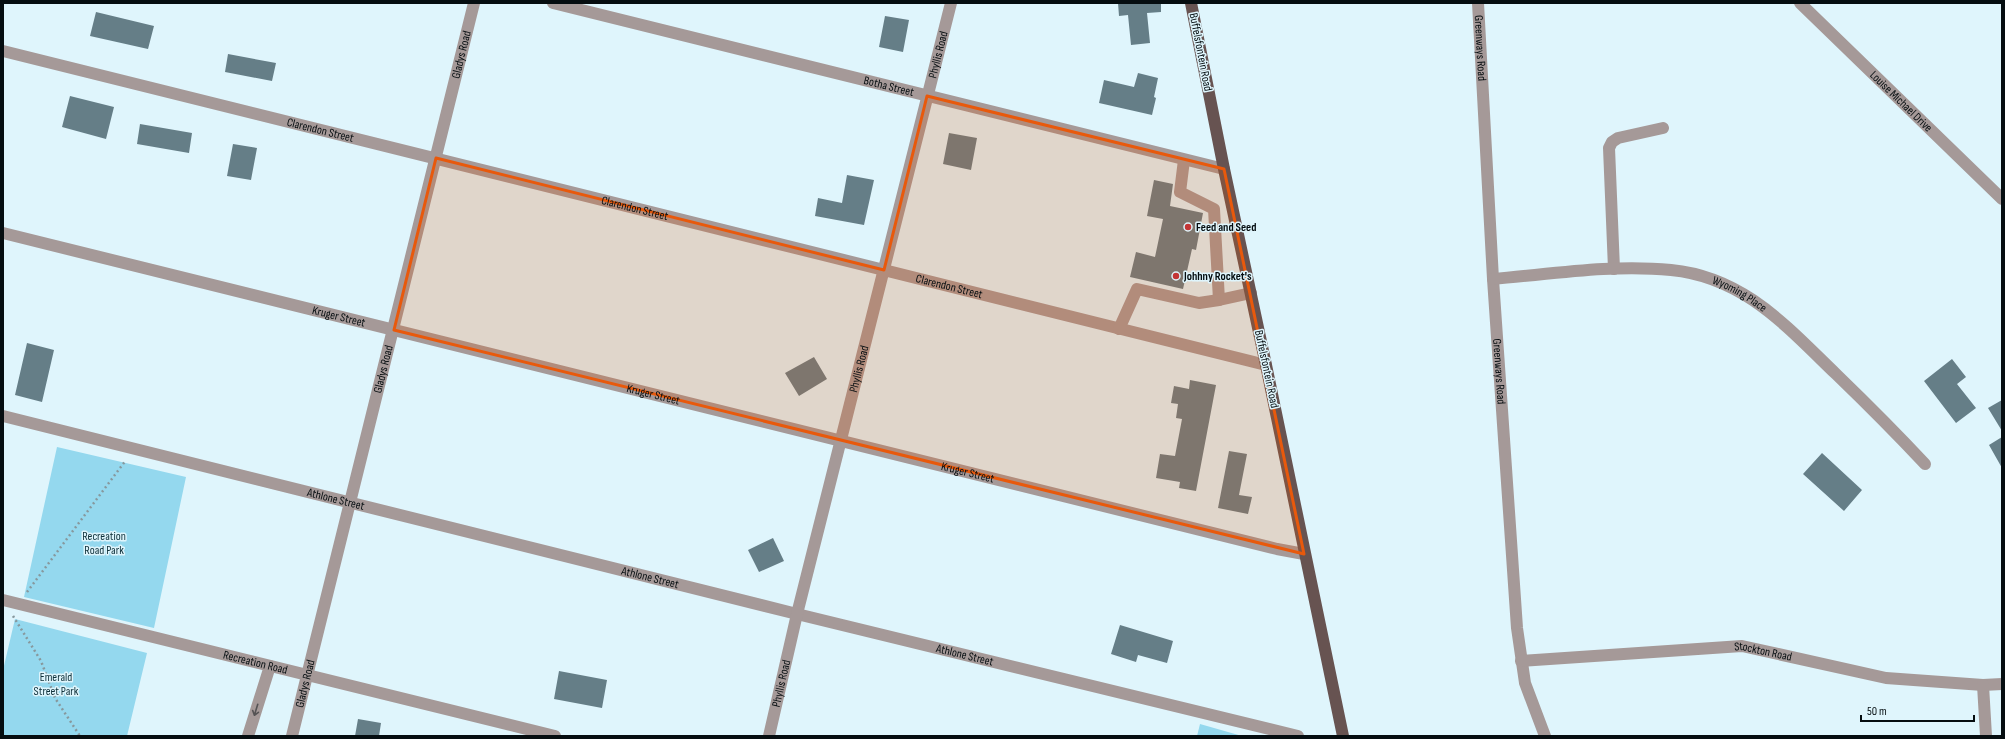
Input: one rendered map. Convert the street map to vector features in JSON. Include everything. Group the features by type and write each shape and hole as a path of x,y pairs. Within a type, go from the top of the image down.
{"main road":[{"name":"Buffelsfontein Road","path":"1191,3 1224,169 1343,736"}],"street":[{"name":"Gladys Road","path":"292,736 474,3"},
{"name":"Botha Street","path":"553,3 1224,169"},
{"name":"Phyllis Road","path":"769,736 840,442 951,3"},
{"name":"Greenways Road","path":"1478,3 1493,279 1517,628 1521,661 1528,691 1545,736"},
{"name":"Louise Michael Drive","path":"1800,3 2002,199"},
{"name":"Clarendon Street","path":"3,51 1266,365"},
{"path":"1614,269 1609,148 1612,142 1618,138 1663,128"},
{"path":"1184,160 1180,192 1214,209 1219,300"},
{"name":"Kruger Street","path":"3,233 840,442 1277,549 1304,554"},
{"name":"Wyoming Place","path":"1493,279 1629,268 1672,270 1706,277 1741,291 1774,313 1926,464"},
{"path":"1119,329 1137,289 1199,303 1251,293"},
{"name":"Athlone Street","path":"3,416 798,614 1298,736"},
{"name":"Recreation Road","path":"4,600 556,736"},
{"name":"Stockton Road","path":"1521,661 1742,646 1869,675 1983,685 2002,684"},
{"path":"248,736 270,666"},
{"path":"1983,685 1986,736"}],"path":[{"path":"18,604 135,450"},
{"path":"4,600 40,661 55,698 80,736"}],"highlighted area":[{"path":"927,96 1224,169 1304,554 394,330 436,158 884,270"}],"green space":[{"name":"Recreation Road Park","path":"57,447 186,477 154,628 24,597"},
{"name":"Emerald Street Park","path":"15,619 147,653 127,736 3,736 3,670"},
{"path":"1200,724 1242,736 1197,736"}],"building":[{"path":"1118,3 1161,3 1161,12 1147,13 1150,43 1131,45 1128,15 1119,16"},
{"path":"96,12 154,26 148,49 90,36"},
{"path":"885,16 909,20 903,52 879,47"},
{"path":"228,54 276,63 272,81 225,72"},
{"path":"1138,73 1158,78 1154,97 1156,98 1152,115 1099,103 1104,80 1134,87"},
{"path":"70,96 114,107 106,139 62,127"},
{"path":"140,124 192,133 189,153 137,144"},
{"path":"949,133 977,138 971,170 943,164"},
{"path":"233,144 257,148 251,180 227,176"},
{"path":"847,175 874,180 864,225 815,216 818,198 842,203"},
{"path":"1154,180 1173,184 1170,206 1203,213 1196,250 1192,249 1183,289 1130,277 1136,252 1155,257 1163,219 1147,216"},
{"path":"27,343 54,350 42,402 15,395"},
{"path":"814,357 827,379 799,396 785,373"},
{"path":"1952,359 1966,377 1957,384 1976,408 1956,423 1924,381"},
{"path":"1190,380 1216,385 1196,491 1179,488 1180,482 1156,478 1160,454 1175,456 1182,419 1176,418 1178,404 1171,403 1174,386 1189,389"},
{"path":"2002,400 2002,431 1988,408"},
{"path":"2002,437 2002,468 1989,445"},
{"path":"1229,451 1247,454 1239,495 1252,497 1248,514 1218,508"},
{"path":"1822,453 1862,490 1844,511 1803,474"},
{"path":"773,538 784,561 759,572 748,550"},
{"path":"1120,625 1173,641 1167,663 1138,655 1136,662 1111,654"},
{"path":"559,671 607,680 602,708 554,699"},
{"path":"358,719 381,723 379,736 355,736"}],"place":[{"name":"Feed and Seed","path":"1188,227"},
{"name":"Johhny Rocket's","path":"1176,276"}]}
